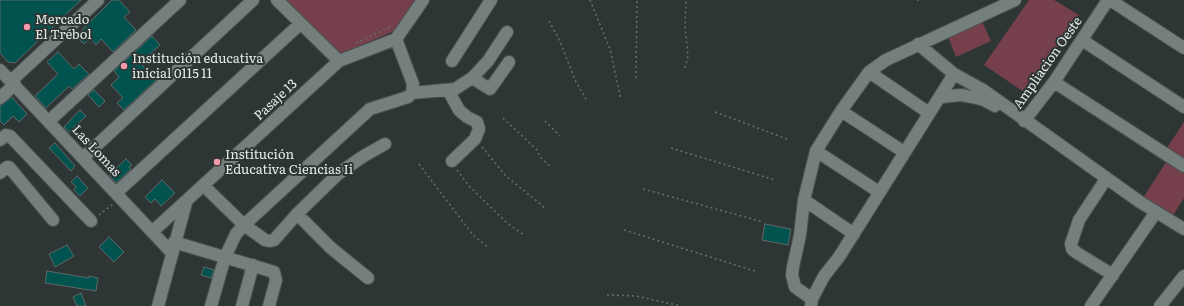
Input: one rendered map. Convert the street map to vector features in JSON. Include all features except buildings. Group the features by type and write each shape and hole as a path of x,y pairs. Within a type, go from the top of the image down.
{"street":[{"path":"0,98 13,82 98,0"},
{"path":"49,121 180,0"},
{"path":"83,158 253,0"},
{"path":"277,0 339,61"},
{"path":"211,306 225,257 236,234 244,225 370,109 408,97 412,92 413,84 396,39 423,0"},
{"path":"452,61 491,0"},
{"path":"954,74 942,97 929,113 854,234 824,276 811,303 795,287 792,275 800,235 804,200 816,151 841,111 869,72 886,60 1015,0"},
{"path":"1109,0 1184,48"},
{"name":"Ampliacion Oeste","path":"1024,121 1054,82 1109,0"},
{"path":"118,196 300,24"},
{"path":"412,92 455,89 472,78 488,61 507,32"},
{"name":"Pasaje 13","path":"152,232 339,61 396,39"},
{"path":"1082,40 1184,107"},
{"path":"918,44 954,74 983,90 1106,179 1184,229"},
{"path":"472,78 490,89 509,62"},
{"name":"Las Lomas","path":"0,70 13,82 152,232 173,247"},
{"path":"869,72 929,113"},
{"path":"1054,82 1184,166"},
{"path":"448,90 459,110 467,118 478,125 479,129 475,139 452,161"},
{"path":"942,97 961,95 984,100 1024,121"},
{"path":"841,111 904,152"},
{"path":"0,140 6,135 10,136 91,221"},
{"path":"204,186 244,225 265,240 270,241 274,240 296,214 338,174 362,157 385,144"},
{"path":"816,151 880,192"},
{"path":"0,173 9,167 53,220"},
{"path":"1106,179 1079,220 1071,244 1072,249 1077,253 1113,276"},
{"path":"804,200 854,234"},
{"path":"158,306 186,202"},
{"path":"1091,306 1156,212"},
{"path":"296,214 331,248 368,278"},
{"path":"173,247 225,257 274,272 276,276 269,306"},
{"path":"242,306 253,265"},
{"path":"1160,306 1183,281"}],"path":[{"path":"590,0 610,49 621,100"},
{"path":"636,78 638,0"},
{"path":"685,68 688,56 685,27 686,0"},
{"path":"550,21 560,41 575,80 587,101"},
{"path":"353,44 394,26"},
{"path":"715,112 787,139"},
{"path":"503,118 537,150 540,157 551,167"},
{"path":"545,121 560,136"},
{"path":"475,139 506,176 545,208"},
{"path":"671,148 775,180"},
{"path":"452,161 470,187 507,223 524,235"},
{"path":"420,164 473,235 488,247"},
{"path":"642,189 763,222"},
{"path":"91,221 118,196"},
{"path":"624,230 758,272"},
{"path":"606,295 636,296 681,306"}],"shaded area":[{"path":"283,0 416,0 394,31 341,54"},
{"path":"1029,0 1054,0 1079,15 1027,94 984,65"},
{"path":"981,19 991,41 956,57 947,34"},
{"path":"1184,122 1184,163 1165,151"},
{"path":"1168,159 1184,170 1184,198 1172,217 1143,198"}],"place":[{"name":"Mercado El Trébol","path":"27,27"},
{"name":"Institución educativa inicial 0115 11","path":"124,66"},
{"name":"Institución Educativa Ciencias Ii","path":"217,162"}]}
